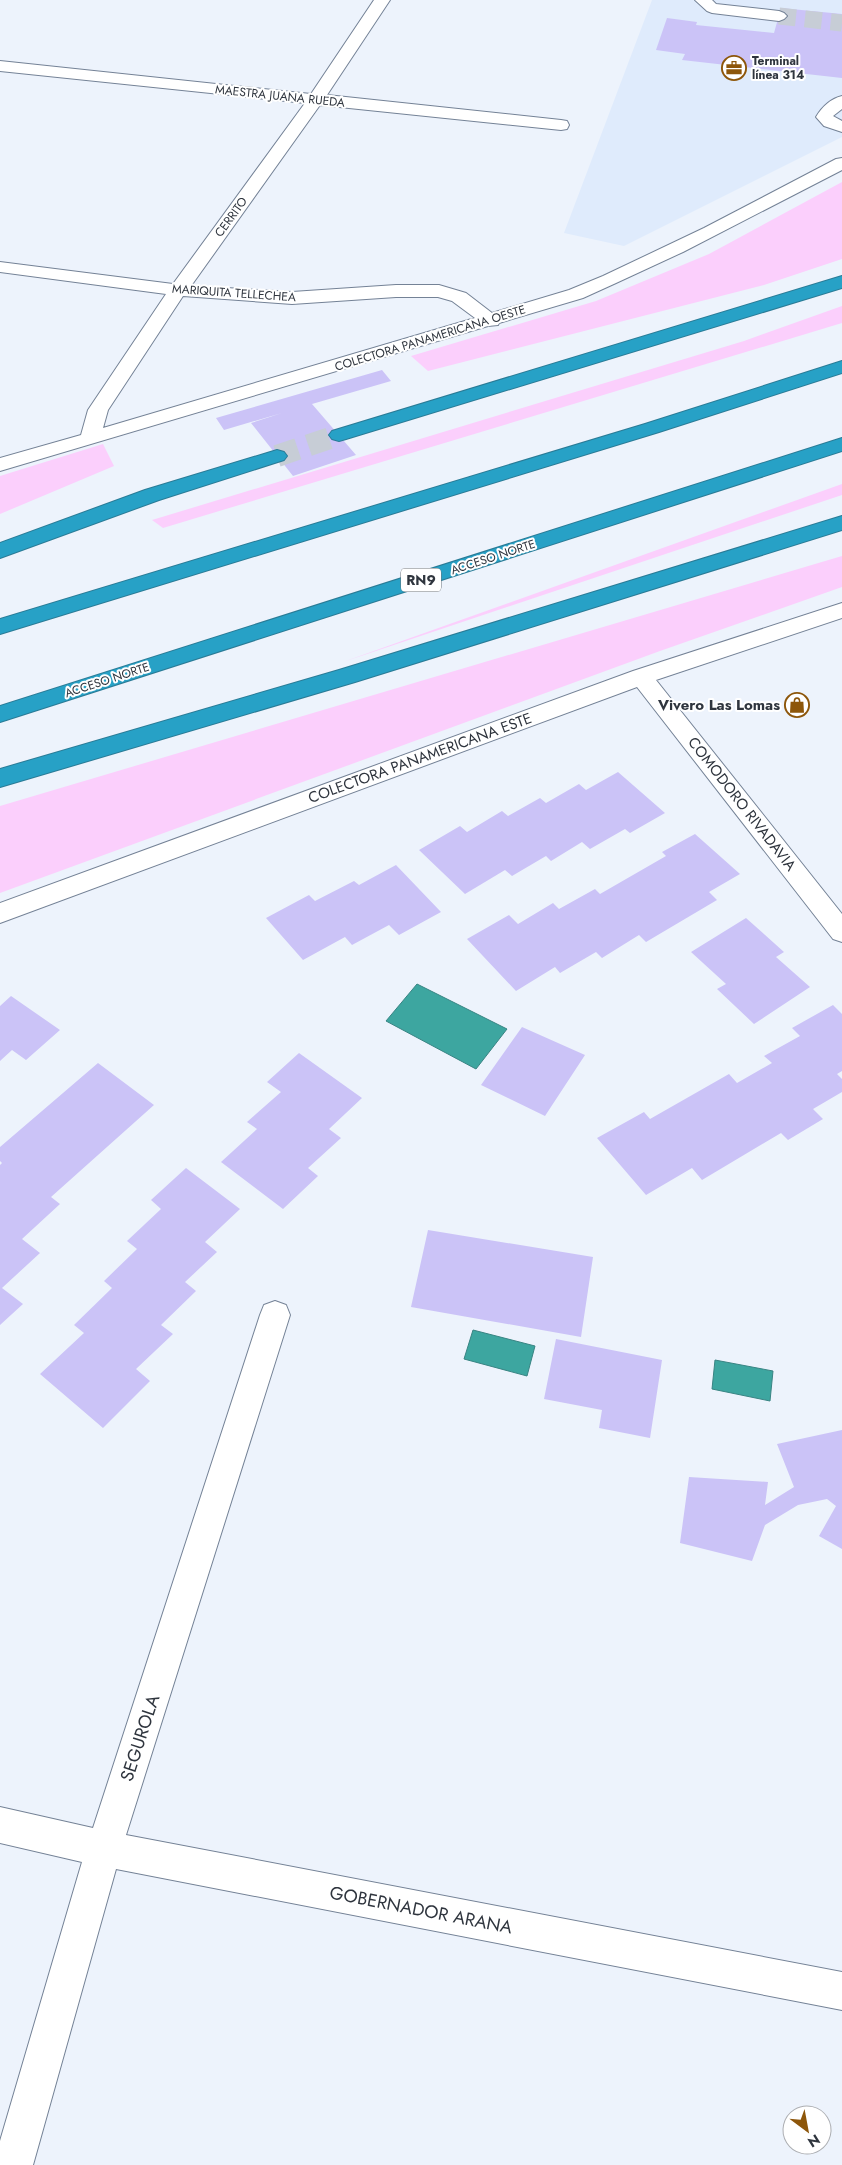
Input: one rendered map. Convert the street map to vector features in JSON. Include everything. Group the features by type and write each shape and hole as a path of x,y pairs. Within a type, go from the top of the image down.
{"highway":[{"path":"339,435 842,282"},
{"path":"0,627 652,428 842,367"},
{"name":"ACCESO NORTE","path":"0,714 842,444"},
{"path":"0,550 152,495 277,456"},
{"path":"0,778 356,673 842,523"}],"street":[{"name":"CERRITO","path":"90,438 98,410 178,290 316,99 382,0"},
{"path":"703,0 712,8 779,16"},
{"name":"MAESTRA JUANA RUEDA","path":"6,67 561,125"},
{"path":"0,83 6,67"},
{"path":"842,101 824,116 830,122 842,127"},
{"name":"COLECTORA PANAMERICANA OESTE","path":"0,465 576,294 620,276 842,163"},
{"name":"MARIQUITA TELLECHEA","path":"0,266 178,290 292,298 396,291 439,292 459,296 490,321"},
{"name":"COLECTORA PANAMERICANA ESTE","path":"0,913 641,677 842,610"},
{"name":"COMODORO RIVADAVIA","path":"641,677 842,932"},
{"name":"SEGUROLA","path":"13,2165 104,1849 275,1315"},
{"name":"GOBERNADOR ARANA","path":"0,1825 104,1849 842,1991"}],"shaded area":[{"name":"Terminal línea 314","path":"652,0 842,0 842,137 624,246 564,233"},
{"path":"842,182 842,259 764,285 428,371 411,356 596,301 709,254"},
{"path":"842,306 842,323 163,528 152,520 744,341"},
{"path":"103,444 114,466 0,514 0,476"},
{"path":"842,484 842,495 343,662"},
{"path":"842,556 842,587 660,651 0,893 0,806"},
{"path":"417,984 507,1029 476,1069 386,1021"},
{"path":"473,1330 535,1346 527,1376 464,1359"},
{"path":"715,1360 773,1371 770,1401 712,1389"}],"building":[{"path":"781,8 842,14 842,78 682,60 685,54 656,50 667,18 697,22 696,25 774,33"},
{"path":"382,370 391,381 312,404 356,455 293,476 251,423 282,413 224,430 216,418"},
{"path":"618,772 665,813 630,833 625,829 590,849 582,842 551,861 546,856 512,876 505,870 465,894 419,850 460,826 467,832 502,811 508,816 540,798 546,803 579,784 586,790"},
{"path":"695,834 740,874 709,892 717,900 646,942 639,935 602,958 596,952 560,973 555,967 516,991 467,939 509,915 518,924 553,903 559,909 595,889 600,894 666,856 662,852"},
{"path":"396,865 441,912 399,935 389,925 352,945 345,937 303,960 266,918 309,895 315,901 354,881 359,885"},
{"path":"746,918 784,952 776,957 810,987 754,1024 717,989 726,984 691,952"},
{"path":"11,996 60,1030 26,1060 12,1050 0,1061 0,1006"},
{"path":"833,1005 842,1014 842,1071 837,1074 842,1079 842,1092 813,1109 823,1119 788,1140 781,1133 702,1180 692,1168 646,1195 597,1138 644,1112 650,1119 729,1074 737,1083 772,1063 764,1056 800,1036 792,1028"},
{"path":"522,1027 585,1055 545,1116 481,1085"},
{"path":"299,1053 362,1098 329,1129 341,1138 308,1168 318,1176 283,1209 221,1162 257,1129 247,1122 281,1092 267,1082"},
{"path":"98,1063 154,1105 51,1197 60,1204 22,1239 40,1253 2,1288 23,1304 0,1325 0,1165 2,1163 0,1161 0,1147"},
{"path":"186,1168 240,1209 205,1242 217,1252 185,1282 196,1291 161,1325 173,1334 136,1369 150,1381 103,1428 40,1374 84,1333 74,1325 112,1288 104,1281 137,1249 127,1241 161,1209 151,1200"},
{"path":"428,1230 593,1257 581,1337 411,1307"},
{"path":"556,1339 662,1360 650,1438 599,1428 602,1410 544,1399"},
{"path":"842,1430 842,1549 819,1536 836,1506 827,1499 798,1505 765,1525 752,1561 680,1543 689,1477 768,1482 765,1505 794,1487 777,1444"}],"tunnel":[{"path":"779,16 842,23"},
{"path":"277,456 339,435"}],"place":[{"name":"Terminal línea 314","path":"734,68"},
{"name":"Vivero Las Lomas","path":"797,705"}]}
